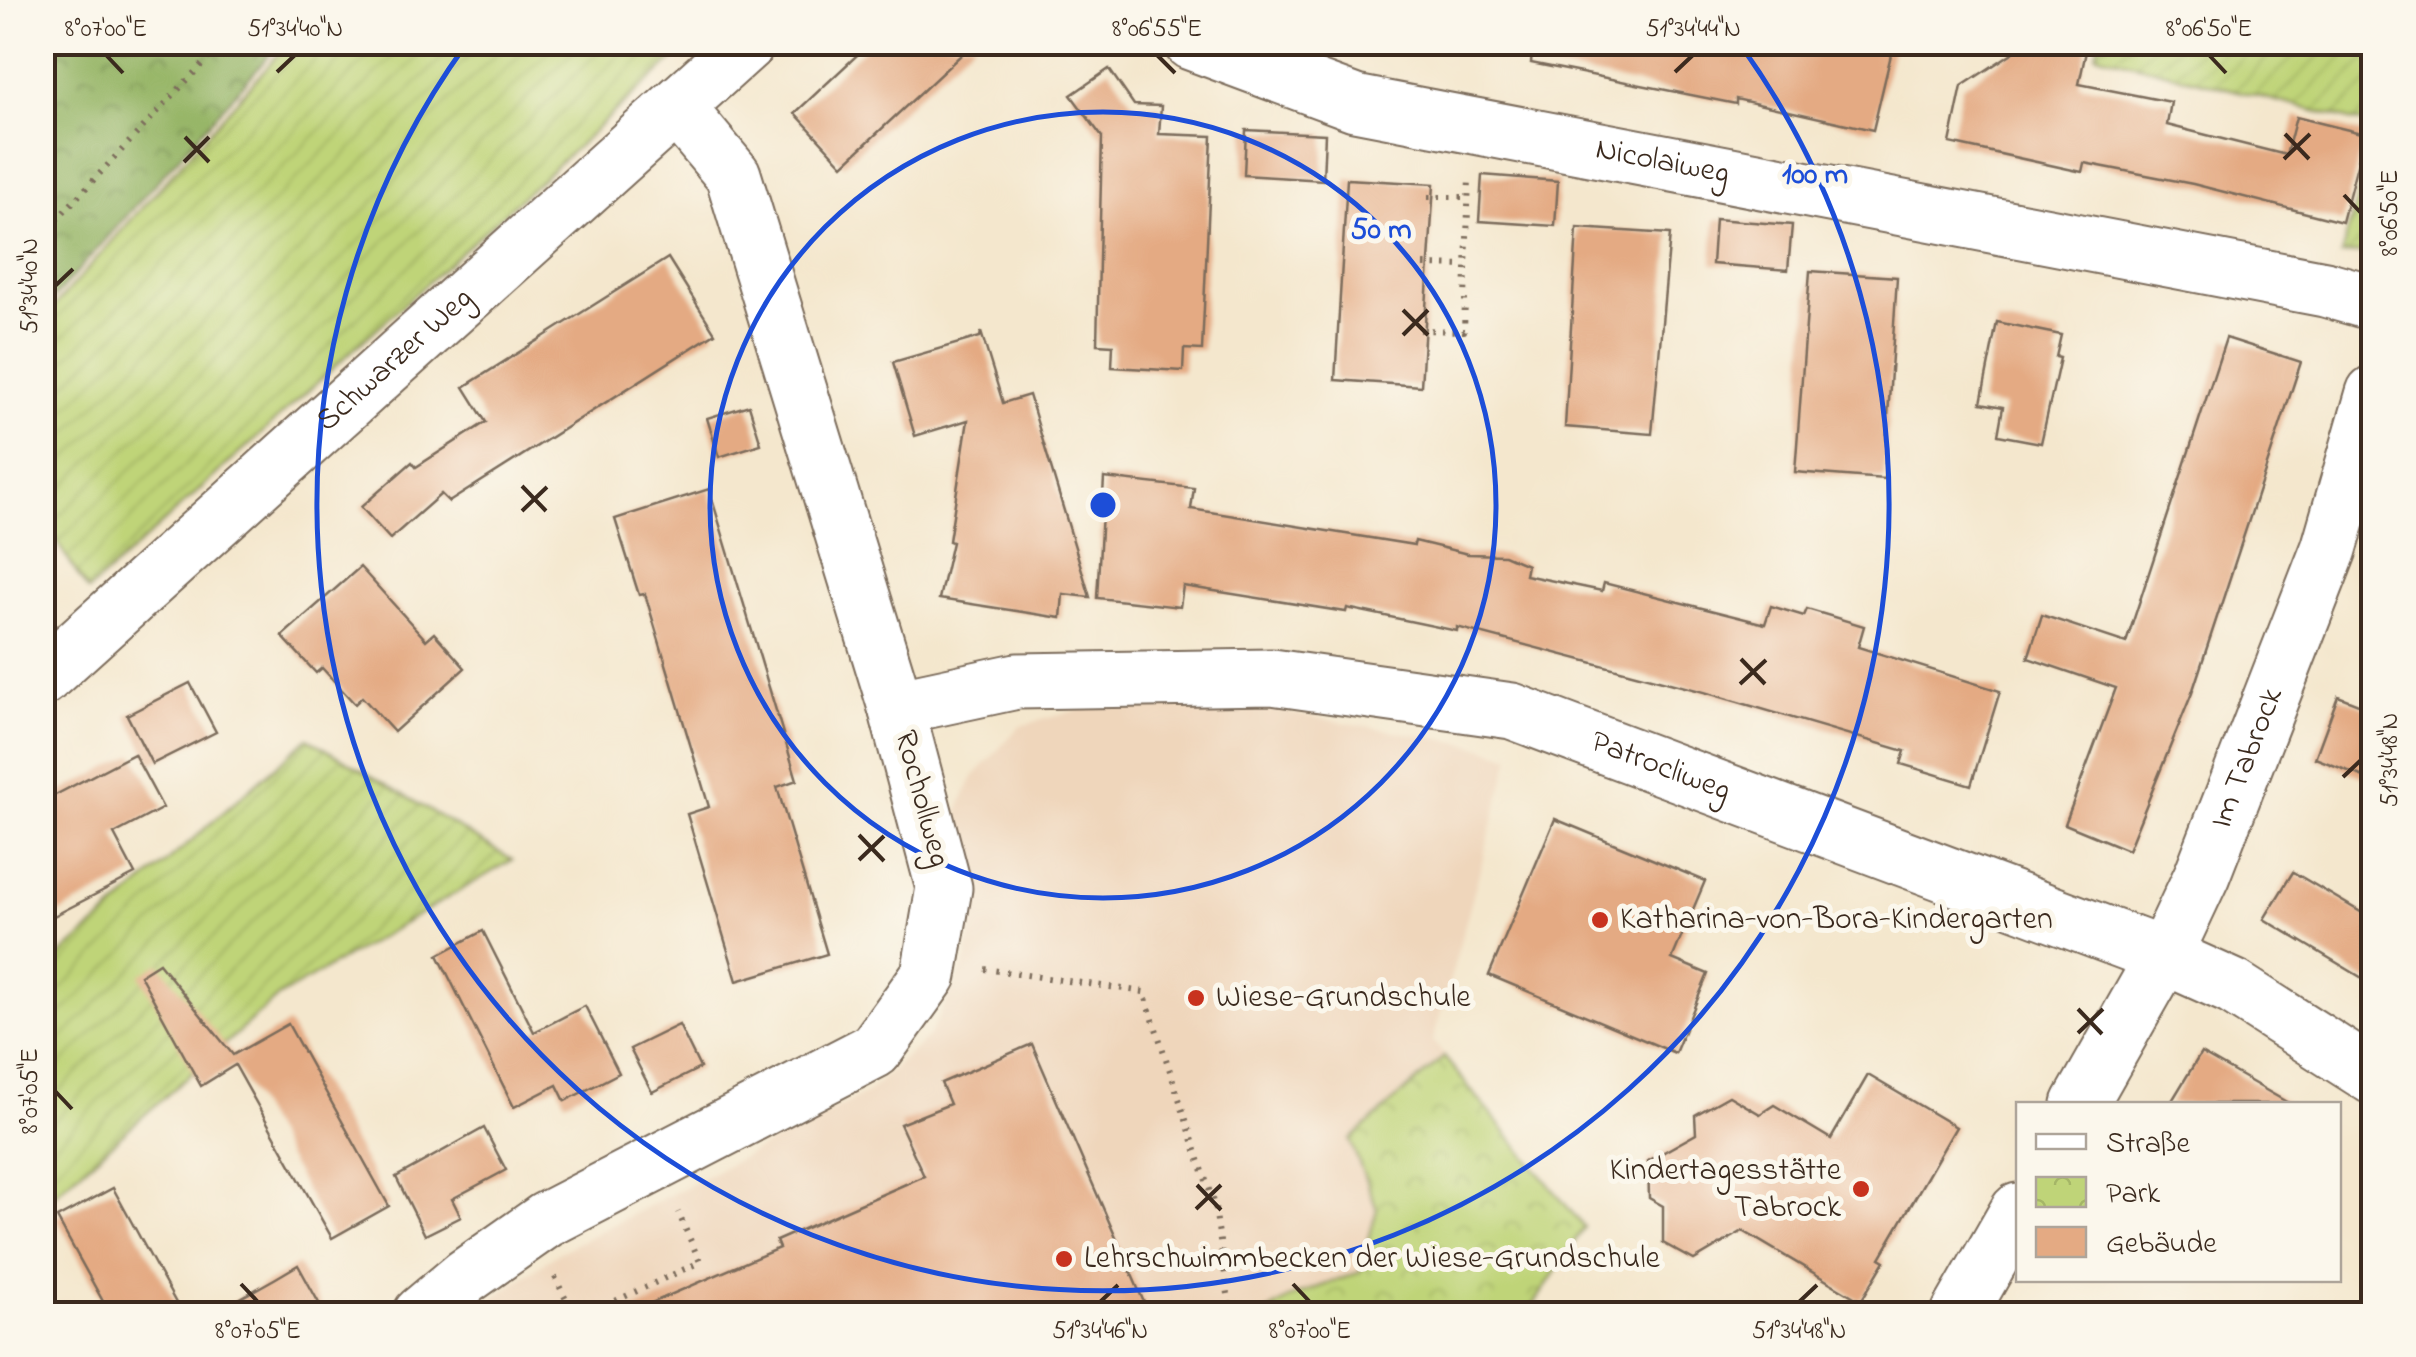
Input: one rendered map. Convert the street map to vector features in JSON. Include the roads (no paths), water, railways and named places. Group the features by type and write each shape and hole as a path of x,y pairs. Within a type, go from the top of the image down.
{"street":[{"name":"Schwarzer Weg","path":"42,678 748,42"},
{"name":"Nicolaiweg","path":"1191,42 1355,103 2325,289 2374,304"},
{"name":"Rochollweg","path":"421,1314 546,1220 875,1050 929,975 944,888 896,707 733,175 677,108"},
{"name":"Im Tabrock","path":"2081,1102 2164,956 2202,876 2329,549 2374,393"},
{"name":"Patrocliweg","path":"896,707 1017,681 1272,676 1512,710 2164,956 2233,987 2374,1077"},
{"path":"1959,1314 2016,1214"}],"place":[{"name":"Katharina-von-Bora-Kindergarten","path":"1600,920"},
{"name":"Wiese-Grundschule","path":"1196,998"},
{"name":"Kindertagesstätte Tabrock","path":"1861,1189"},
{"name":"Lehrschwimmbecken der Wiese-Grundschule","path":"1064,1259"}]}
